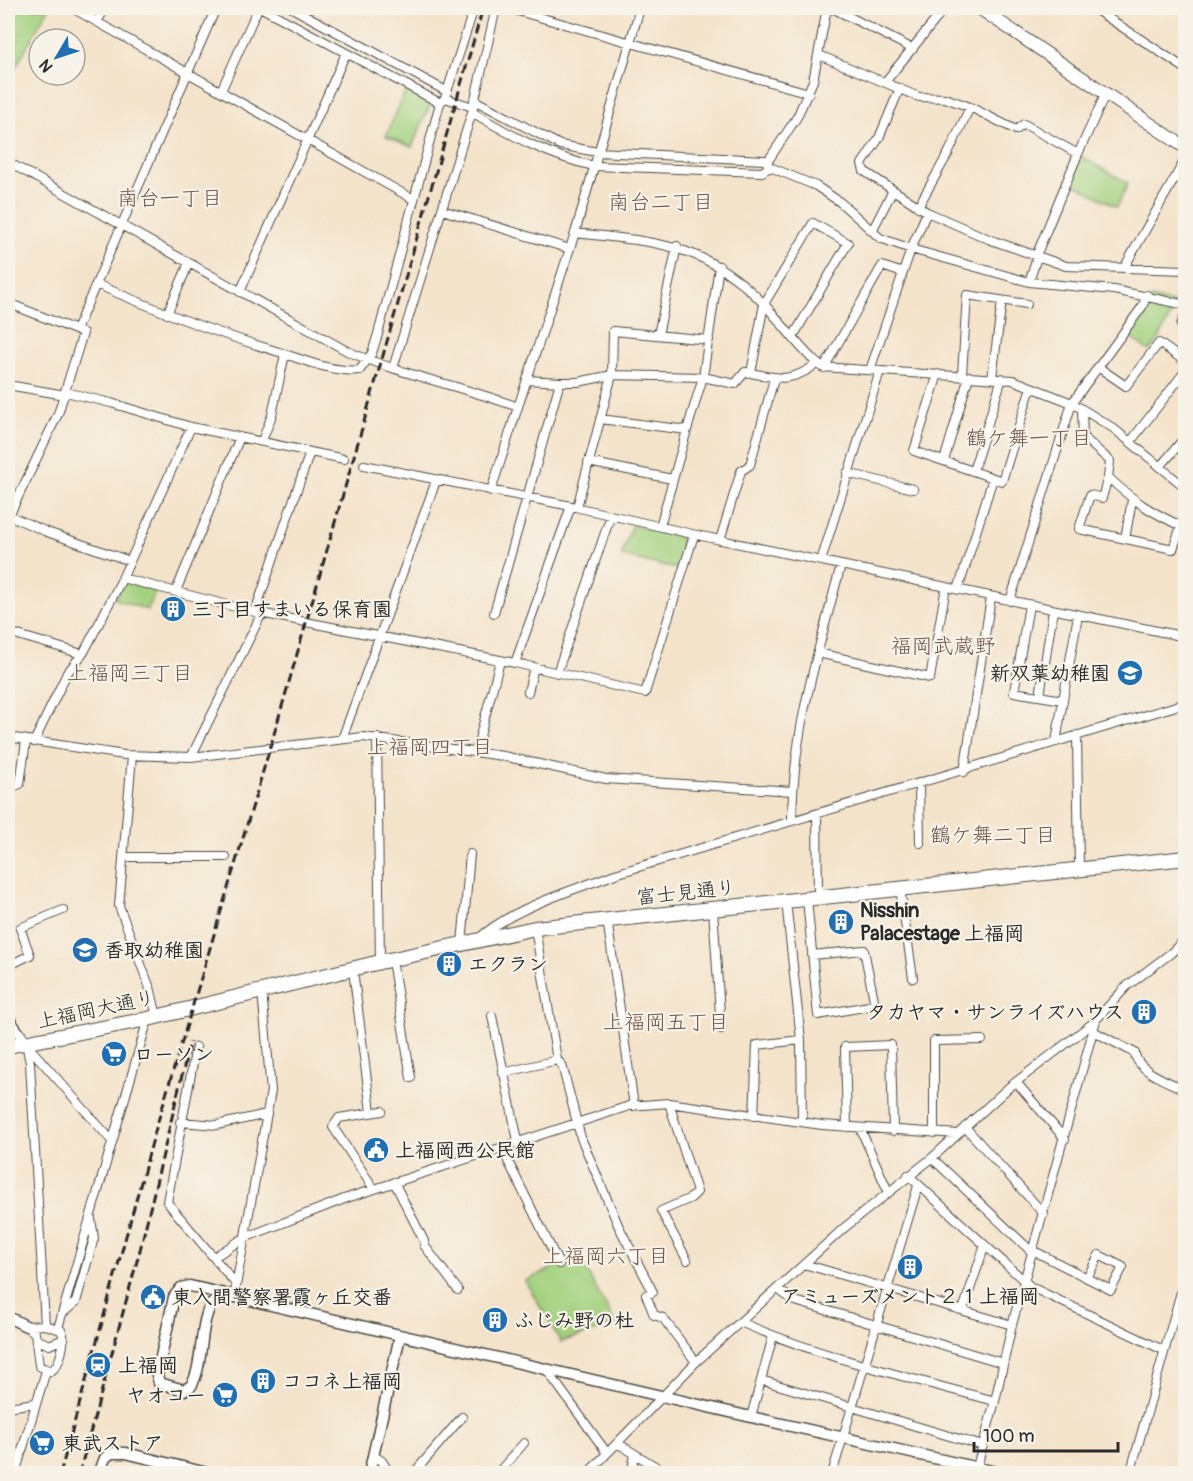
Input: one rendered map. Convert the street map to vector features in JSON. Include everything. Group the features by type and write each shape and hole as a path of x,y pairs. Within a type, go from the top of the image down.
{"main road":[{"path":"979,8 1105,96 1185,148"},
{"name":"富士見通り","path":"195,1008 386,961 535,928 1079,867 1185,858"},
{"name":"上福岡大通り","path":"8,1046 195,1008"}],"street":[{"path":"72,8 85,11 97,22 413,199"},
{"path":"97,22 105,8"},
{"path":"76,330 216,8"},
{"path":"221,91 260,8 346,53 560,145 597,152 701,155 769,164 816,186 840,202 880,238 1029,282 1147,295 1185,304 1180,324 1185,327"},
{"path":"292,8 444,97"},
{"path":"96,284 167,314 285,354 349,371 360,370 368,360 378,334 413,199 474,8"},
{"path":"393,368 473,106 496,8"},
{"path":"507,8 809,93"},
{"path":"491,491 575,233 640,8"},
{"path":"473,106 539,149 568,160 594,166 762,172 769,164 809,93 819,55 827,8"},
{"path":"832,8 913,49"},
{"path":"885,82 943,8"},
{"path":"1093,8 1185,69"},
{"path":"1106,16 1111,8"},
{"path":"240,292 346,53"},
{"path":"819,55 919,97 945,98 970,107 1016,130 1024,124 1078,154"},
{"path":"900,88 879,138 862,164 864,171 923,210 1055,262 1088,268 1185,270"},
{"path":"1029,282 1036,256 1078,154 1105,96"},
{"path":"821,561 923,210 970,107"},
{"path":"1124,268 1185,158"},
{"path":"8,162 240,292 368,360 481,393 518,407"},
{"path":"872,231 893,190"},
{"path":"442,210 570,249"},
{"path":"751,373 764,304 813,223 848,243 794,335"},
{"path":"575,233 677,246 719,266 764,304 820,366"},
{"path":"658,335 677,246"},
{"path":"167,314 189,263"},
{"path":"660,526 703,377 719,266"},
{"path":"820,366 882,266 903,273"},
{"path":"944,461 965,375 967,295 1027,304"},
{"path":"1010,601 1072,403 1142,307 1147,295"},
{"path":"974,471 997,378 1002,301"},
{"path":"8,303 83,333 66,393 9,517 130,561"},
{"path":"515,663 574,506 588,462 612,375 613,331 709,340"},
{"path":"1098,367 1126,386 1159,343 1185,362"},
{"path":"262,441 272,415 285,354"},
{"path":"528,380 578,382 612,375 703,377 735,384 745,372 774,379 796,377 820,366 997,378 1031,387 1072,403 1131,441 1185,488"},
{"path":"1131,441 1185,370"},
{"path":"939,374 914,451 1002,481 1031,387"},
{"path":"720,540 741,471 750,465 774,379"},
{"path":"494,613 529,498 560,382"},
{"path":"8,385 66,393 111,403 191,427 345,459"},
{"path":"1082,409 1083,437 1110,461 1102,498 1090,495 1079,529 1173,549 1183,527 1151,513 1132,500 1108,477"},
{"path":"600,418 687,430"},
{"path":"8,789 20,784 30,741 67,673 82,654 122,578 191,427"},
{"path":"1160,467 1185,436"},
{"path":"176,591 240,437"},
{"path":"191,757 259,612 310,452"},
{"path":"588,462 672,479"},
{"path":"364,465 436,481 574,506 694,535 1185,637"},
{"path":"847,473 913,489"},
{"path":"958,590 993,478"},
{"path":"342,739 436,481"},
{"path":"1125,539 1132,500"},
{"path":"557,673 611,514"},
{"path":"122,578 259,612 515,663 645,693 694,535"},
{"path":"792,821 792,791 801,717 841,565"},
{"path":"818,653 930,678 946,587"},
{"path":"964,772 991,597"},
{"path":"1029,605 1014,692 1063,700"},
{"path":"1040,696 1053,610"},
{"path":"1056,742 1078,615"},
{"path":"8,632 82,654"},
{"path":"476,751 500,661"},
{"path":"528,692 534,668"},
{"path":"476,940 489,928 539,904 615,874 964,772 1077,735 1185,704"},
{"path":"1077,735 1079,867"},
{"path":"8,737 132,756 191,757 342,739 377,738 476,751 548,764 606,779 792,791"},
{"path":"377,738 386,961 411,1078"},
{"path":"58,1328 112,1141 153,1018 151,991 119,906 132,756"},
{"path":"919,785 920,843"},
{"path":"812,955 864,950 875,1005 818,1015 812,955 817,814"},
{"path":"462,944 470,854"},
{"path":"123,857 226,857"},
{"path":"900,888 913,978"},
{"path":"786,901 801,1040 802,1122"},
{"path":"713,909 721,1029"},
{"path":"8,966 30,955 20,928 63,910"},
{"path":"608,919 634,1106"},
{"path":"535,928 557,1060 562,1065 576,1123 619,1227 653,1292 646,1295 654,1315 663,1318 696,1362"},
{"path":"587,1473 696,1362 804,1264 888,1191 932,1158 1016,1082 1096,1020 1127,986 1171,953 1185,938"},
{"path":"353,970 371,1112"},
{"path":"234,1297 271,1091 262,991"},
{"path":"492,1016 518,1142"},
{"path":"8,1018 26,1043 112,1141"},
{"path":"976,1470 995,1401 1012,1324 1026,1281 1096,1020"},
{"path":"1093,1031 1135,1053 1135,1059 1142,1067 1185,1090"},
{"path":"754,1116 757,1046 801,1040"},
{"path":"934,1133 934,1041 981,1040"},
{"path":"26,1043 30,1063 44,1325 35,1336 39,1366 46,1371"},
{"path":"847,1127 845,1047 891,1045 893,1131"},
{"path":"195,1047 166,1202 236,1284"},
{"path":"503,1073 557,1060"},
{"path":"1016,1082 1065,1139"},
{"path":"669,1103 697,1192 691,1198 661,1210 687,1260"},
{"path":"214,1257 244,1238 374,1189 634,1106 669,1103 847,1127 958,1134"},
{"path":"374,1189 333,1127 339,1118 382,1111"},
{"path":"180,1122 217,1125 267,1114"},
{"path":"965,1127 1044,1214"},
{"path":"860,1128 888,1191"},
{"path":"501,1147 559,1264"},
{"path":"932,1158 1034,1252 1111,1290 1123,1267 1099,1255 1088,1278"},
{"path":"908,1175 1031,1287 1163,1350"},
{"path":"394,1182 424,1245 458,1290"},
{"path":"832,1473 918,1186"},
{"path":"963,1310 985,1245"},
{"path":"804,1264 1012,1324"},
{"path":"1130,1473 1185,1274"},
{"path":"199,1289 207,1298 210,1308 196,1376 191,1386 184,1390 159,1383 157,1375 174,1298 181,1288 199,1289 662,1395 752,1418 842,1436 976,1470 1005,1473"},
{"path":"778,1289 792,1300 1003,1364"},
{"path":"210,1308 219,1299 234,1297"},
{"path":"8,1317 26,1326 35,1336 49,1345 64,1339"},
{"path":"740,1322 773,1336 864,1365 995,1401"},
{"path":"26,1326 44,1325 58,1328 63,1332 64,1339 56,1368 46,1371"},
{"path":"369,1473 400,1336"},
{"path":"752,1418 773,1336"},
{"path":"546,1369 607,1453"},
{"path":"15,1473 46,1371"},
{"path":"761,1380 983,1446"},
{"path":"8,1407 35,1403"},
{"path":"412,1473 462,1417"},
{"path":"497,1473 524,1443"},
{"path":"617,1443 668,1473"},
{"path":"99,1473 105,1458 111,1453 126,1453 211,1473"},
{"path":"631,1473 635,1455"},
{"path":"374,1456 382,1461 390,1473"}],"green space":[{"path":"8,8 49,8 38,27 27,27 27,47 15,68 8,64"},
{"path":"406,90 431,103 412,147 386,136"},
{"path":"1080,156 1128,183 1117,207 1069,181"},
{"path":"1152,298 1176,304 1159,339 1149,351 1125,334"},
{"path":"632,525 687,539 678,569 621,556"},
{"path":"124,581 156,589 148,610 115,599"},
{"path":"578,1256 616,1324 561,1342 525,1281"}],"railway":[{"path":"60,1474 156,1128 270,748 483,8"},
{"path":"79,1474 140,1250 190,1042"}],"place":[{"name":"三丁目すまいる保育園","path":"173,609"},
{"name":"新双葉幼稚園","path":"1130,673"},
{"name":"Nisshin Palacestage 上福岡","path":"841,922"},
{"name":"香取幼稚園","path":"85,950"},
{"name":"エクラン","path":"449,964"},
{"name":"タカヤマ・サンライズハウス","path":"1144,1012"},
{"name":"ローソン","path":"114,1054"},
{"name":"上福岡西公民館","path":"376,1150"},
{"name":"アミューズメント２１上福岡","path":"910,1267"},
{"name":"東入間警察署霞ヶ丘交番","path":"153,1297"},
{"name":"ふじみ野の杜","path":"495,1320"},
{"name":"上福岡","path":"98,1365"},
{"name":"ココネ上福岡","path":"263,1381"},
{"name":"ヤオコー","path":"225,1395"},
{"name":"東武ストア","path":"42,1443"}],"district":[{"name":"南台一丁目","path":"170,198"},
{"name":"南台二丁目","path":"661,202"},
{"name":"鶴ケ舞一丁目","path":"1029,438"},
{"name":"福岡武蔵野","path":"943,646"},
{"name":"上福岡三丁目","path":"130,673"},
{"name":"上福岡四丁目","path":"430,747"},
{"name":"鶴ケ舞二丁目","path":"993,835"},
{"name":"上福岡五丁目","path":"666,1022"},
{"name":"上福岡六丁目","path":"606,1256"}]}
